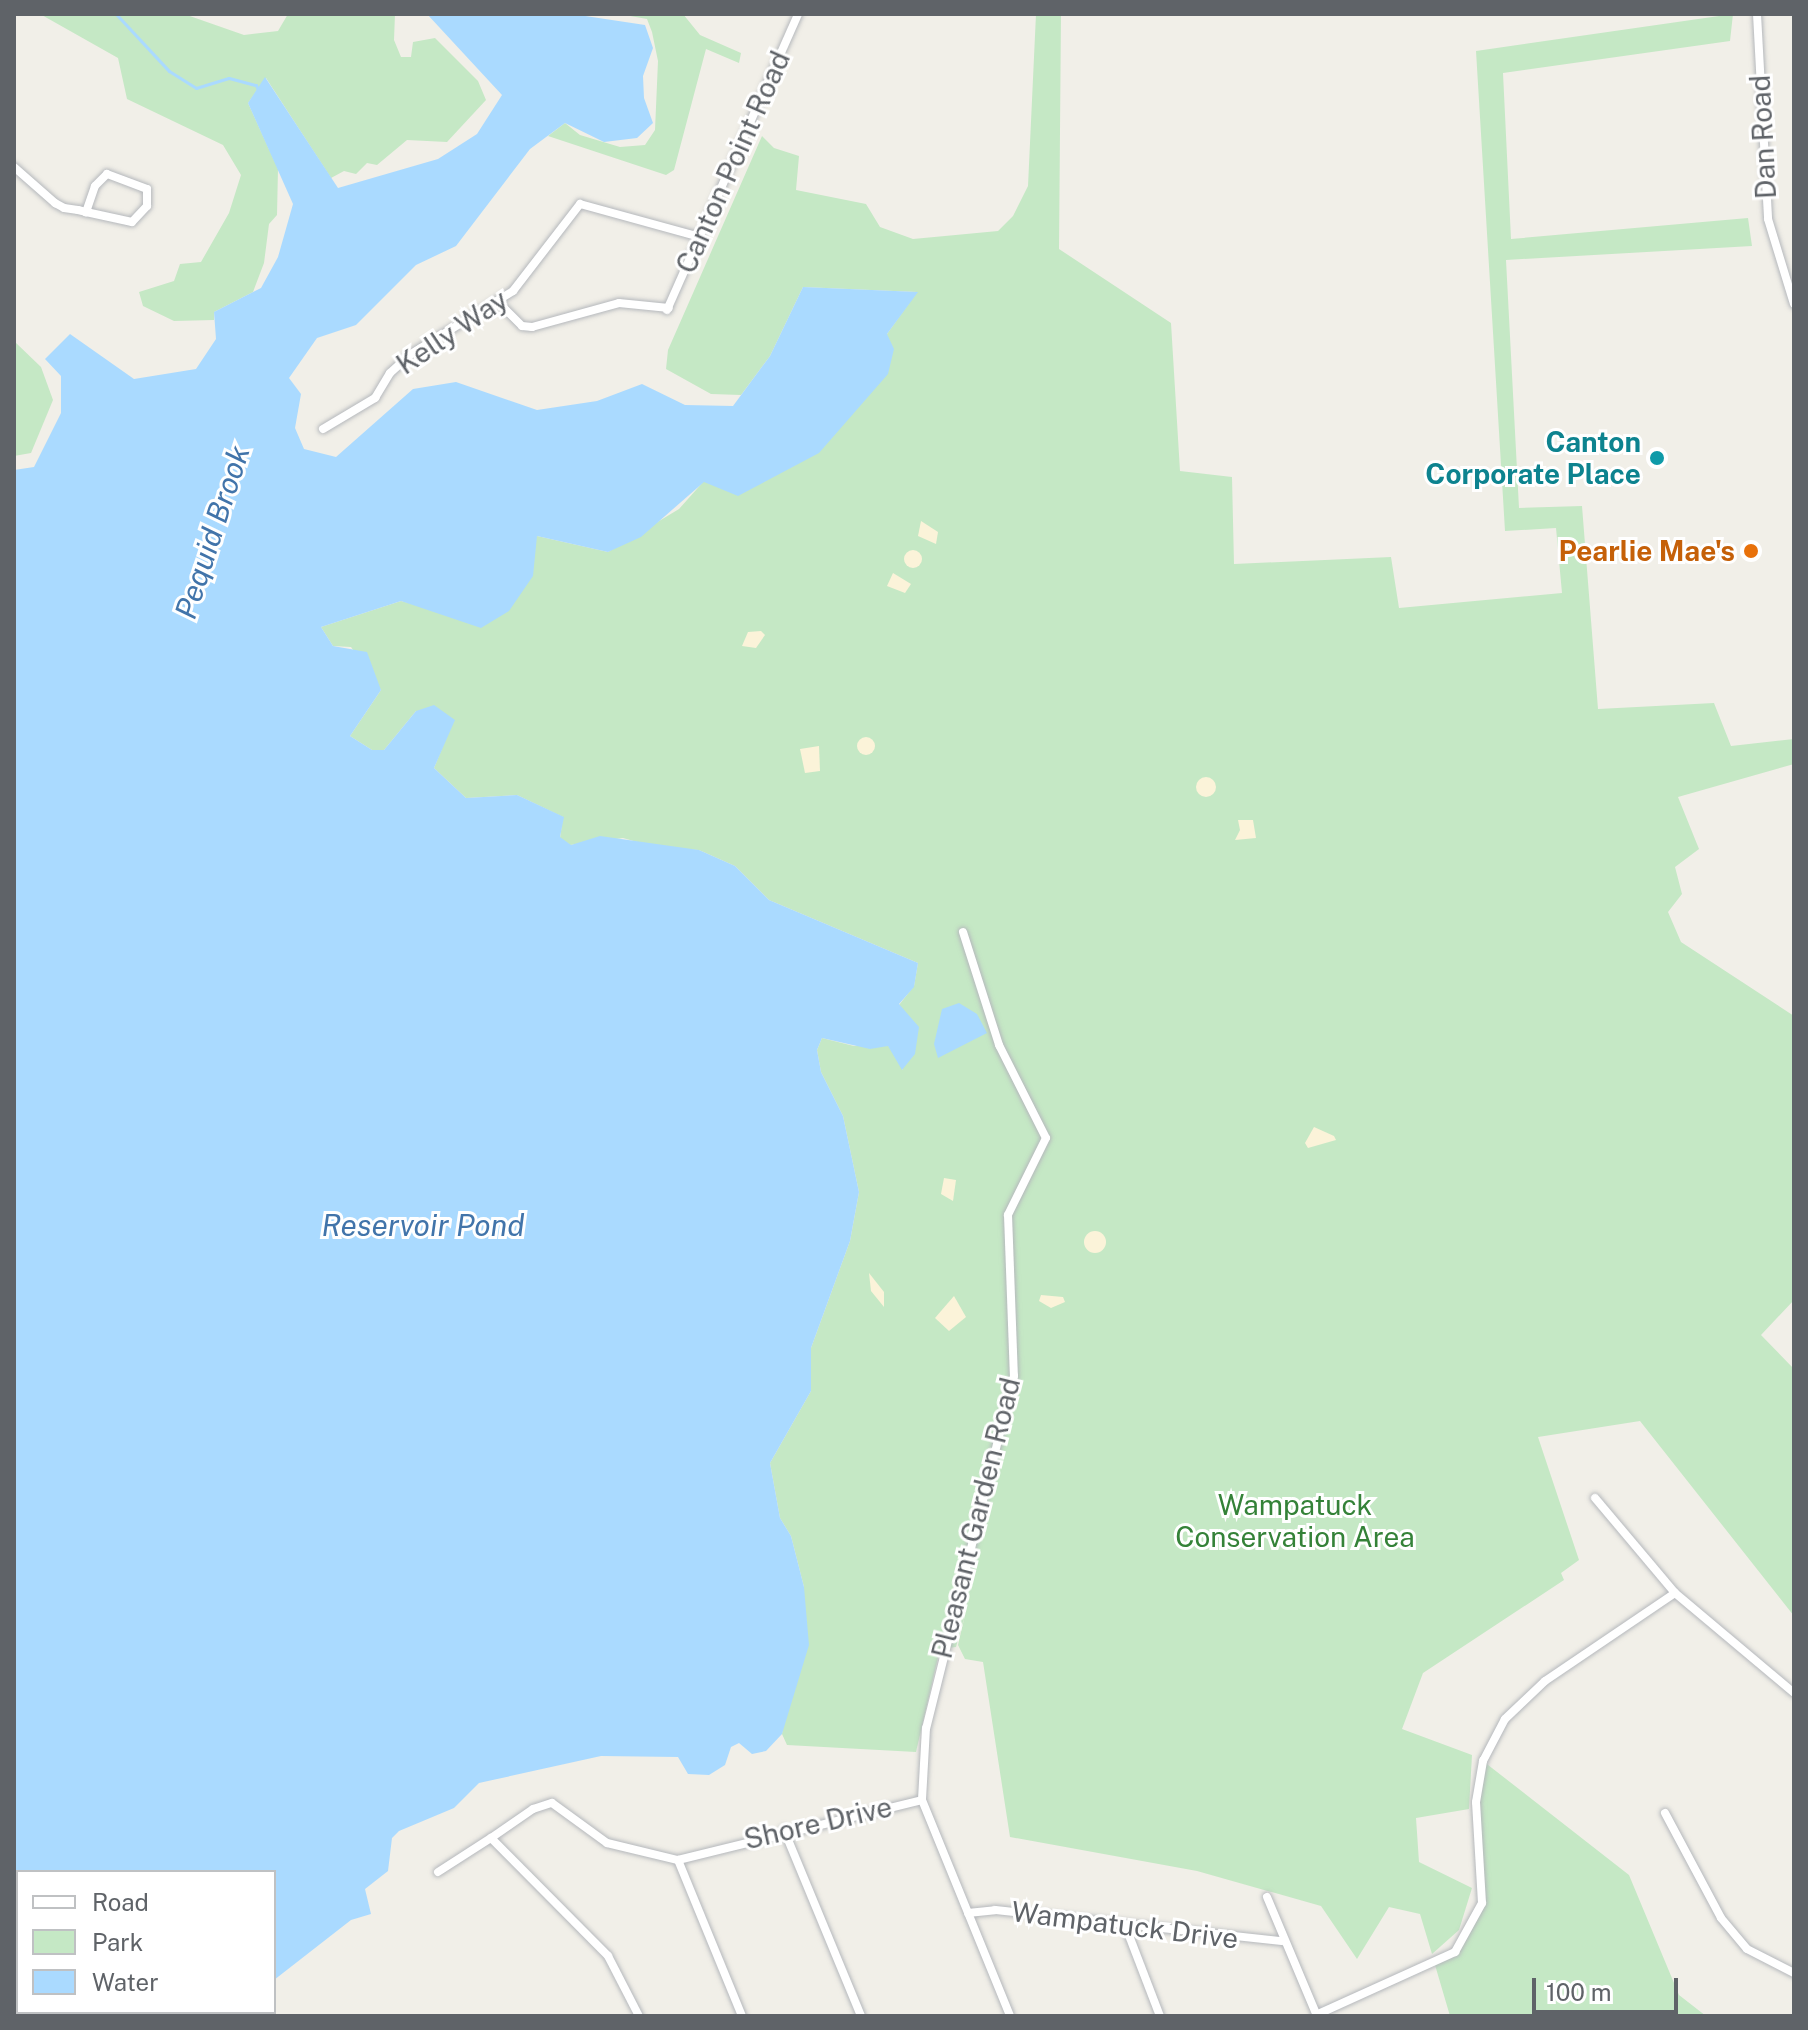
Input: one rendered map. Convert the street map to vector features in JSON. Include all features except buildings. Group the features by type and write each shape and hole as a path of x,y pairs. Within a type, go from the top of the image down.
{"street":[{"name":"Canton Point Road","path":"498,302 522,326 532,327 619,303 668,309 798,14"},
{"name":"Dan Road","path":"1757,14 1768,219 1794,304"},
{"path":"14,167 55,203 86,212 132,222 147,206 147,189 107,174 95,186 86,212"},
{"name":"Kelly Way","path":"323,429 375,398 390,373 411,354 498,302 533,270 580,204 700,237"},
{"name":"Pleasant Garden Road","path":"963,932 999,1045 1046,1138 1008,1215 1014,1376 929,1712 922,1800 1010,2016"},
{"path":"1595,1498 1675,1593 1794,1693"},
{"path":"1267,1897 1282,1941 1317,2016 1455,1952 1482,1903 1476,1802 1483,1761 1505,1719 1545,1681 1675,1593"},
{"name":"Shore Drive","path":"678,1860 715,1847 784,1830 922,1800"},
{"path":"438,1872 533,1809 552,1803 607,1843 678,1860 742,2016"},
{"path":"1665,1813 1721,1918 1747,1949 1794,1973"},
{"path":"784,1830 861,2016"},
{"path":"491,1838 608,1956 639,2016"},
{"name":"Wampatuck Drive","path":"968,1913 995,1910 1282,1941"},
{"path":"1125,1925 1160,2016"}],"green space":[{"path":"40,14 184,14 244,35 278,31 288,14 395,14 394,40 401,57 411,57 413,42 435,38 478,81 486,100 447,142 407,140 377,165 367,163 356,174 344,171 331,178 266,78 248,103 278,169 277,215 269,224 264,263 253,292 214,312 214,320 174,321 143,306 139,292 174,281 180,264 201,262 229,213 241,175 223,145 127,99 118,58"},
{"path":"619,14 683,14 700,35 741,53 739,63 706,49 674,170 666,175 548,136 565,123 580,135 620,147 645,145 655,130 658,61 652,32 647,19"},
{"name":"Wampatuck Conservation Area","path":"1036,14 1061,14 1059,249 1171,323 1180,471 1232,477 1234,564 1391,557 1399,608 1562,593 1556,528 1505,531 1476,51 1733,14 1730,41 1503,73 1511,239 1748,218 1752,246 1506,260 1519,508 1582,506 1598,709 1714,703 1731,746 1794,739 1794,764 1678,797 1699,849 1675,867 1682,894 1668,912 1681,942 1794,1016 1794,1300 1761,1335 1794,1369 1794,1616 1640,1421 1538,1437 1579,1560 1561,1573 1564,1580 1423,1673 1402,1729 1472,1755 1469,1809 1416,1818 1419,1862 1472,1888 1459,1930 1432,1954 1420,1914 1389,1907 1357,1959 1321,1906 1197,1871 1010,1837 983,1662 965,1659 958,1645 965,1615 956,1647 940,1649 916,1752 787,1745 782,1734 804,1587 791,1536 780,1518 770,1463 811,1391 811,1348 850,1241 859,1192 843,1116 821,1072 817,1050 822,1038 854,1046 888,1045 903,1070 899,1005 914,986 918,963 769,900 735,866 699,850 658,848 623,838 570,845 560,838 563,817 517,795 466,798 434,768 443,746 416,711 384,750 372,750 350,736 381,690 351,647 333,646 321,627 401,601 429,608 537,536 608,552 679,509 704,481 887,334 917,292 803,287 770,356 741,395 711,394 666,369 668,350 762,136 774,148 799,156 796,190 866,204 880,227 913,239 998,231 1013,216 1028,186"},
{"path":"14,341 41,367 53,400 31,453 14,456"},
{"path":"1483,1761 1629,1875 1679,1995 1706,2016 1450,2016 1435,1965 1467,1936 1482,1903 1477,1834"}],"sand":[{"path":"921,521 938,532 936,544 918,536"},
{"path":"909,550 917,550 922,559 920,566 909,568 904,563 904,555"},
{"path":"893,573 911,584 905,593 887,586"},
{"path":"761,631 765,635 756,648 742,646 748,632"},
{"path":"866,737 875,746 866,755 857,746"},
{"path":"819,746 820,771 805,773 800,749"},
{"path":"1206,777 1213,780 1216,787 1213,794 1206,797 1199,794 1196,787 1199,780"},
{"path":"1238,820 1253,820 1256,838 1235,840 1240,830"},
{"path":"1314,1127 1334,1136 1336,1140 1308,1148 1305,1143"},
{"path":"944,1178 956,1180 953,1201 941,1194"},
{"path":"1091,1231 1099,1231 1106,1242 1099,1253 1091,1253 1084,1246 1084,1238"},
{"path":"869,1273 884,1292 884,1307 871,1291"},
{"path":"1041,1295 1063,1297 1065,1302 1051,1308 1039,1301"},
{"path":"954,1296 966,1317 949,1331 935,1318"}],"water":[{"name":"Reservoir Pond","path":"427,14 572,14 645,25 653,48 643,76 644,98 653,123 637,138 604,142 565,123 530,149 456,246 416,265 356,325 317,338 289,378 301,394 295,428 304,449 336,457 413,389 456,382 537,410 597,401 642,384 685,405 733,406 770,356 803,287 918,292 887,334 894,349 888,374 819,453 738,496 704,482 641,537 608,552 537,536 533,576 509,611 481,628 401,601 321,627 333,646 367,652 381,690 350,736 372,750 384,750 416,711 434,705 455,720 434,768 466,798 517,795 564,817 560,837 571,845 600,836 699,850 735,866 769,900 918,963 914,987 899,1004 919,1027 915,1054 902,1070 888,1046 870,1049 822,1038 817,1050 821,1072 843,1116 859,1192 850,1241 811,1348 811,1391 770,1463 780,1518 791,1536 804,1587 809,1645 782,1734 766,1751 752,1754 739,1743 731,1747 725,1765 709,1775 688,1774 678,1757 601,1756 479,1783 454,1808 399,1831 392,1838 388,1871 365,1889 371,1914 351,1920 276,1978 276,1870 16,1870 16,2014 126,2014 14,2016 14,470 34,467 61,413 61,376 45,359 70,334 134,379 196,369 216,339 214,312 261,288 278,257 293,204 248,103 265,77 338,188 438,159 477,134 502,95"},
{"path":"959,1003 977,1014 987,1033 938,1058 934,1044 942,1009"}],"waterway":[{"name":"Pequid Brook","path":"116,14 169,71 196,88 229,78 256,85 259,92"}],"place":[{"name":"Canton Corporate Place","path":"1657,458"},
{"name":"Pearlie Mae's","path":"1751,551"}]}
